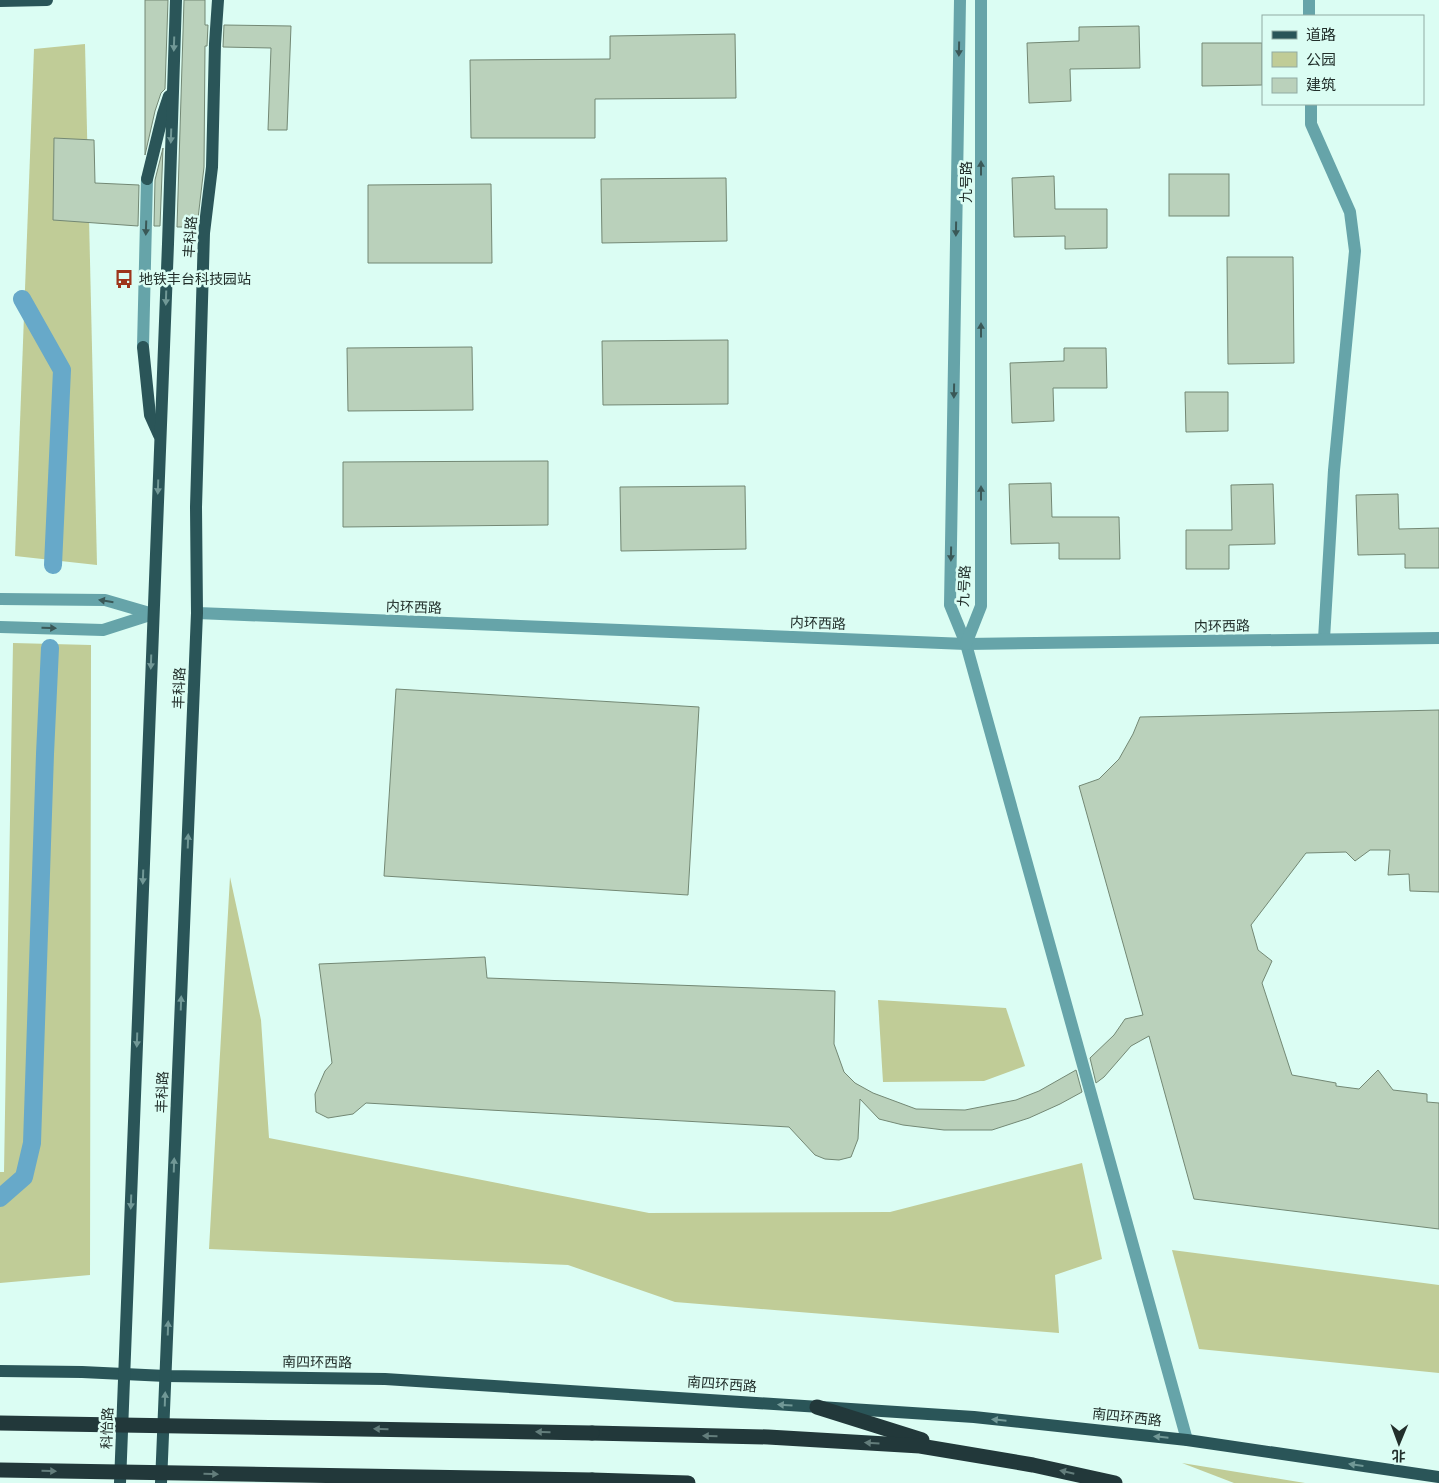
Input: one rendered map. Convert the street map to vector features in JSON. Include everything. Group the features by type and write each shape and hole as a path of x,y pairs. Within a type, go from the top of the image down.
{"highway":[{"path":"817,1407 959,1452"},
{"path":"0,1422 768,1437 920,1446 1033,1465 1115,1483"},
{"path":"0,1470 688,1483"}],"main road":[{"path":"0,2 47,0"},
{"name":"丰科路","path":"124,1374 176,0"},
{"name":"丰科路","path":"166,1376 197,613 196,507 204,233 212,167 214,44 218,0"},
{"path":"147,179 163,114 173,87"},
{"path":"142,347 150,415 160,438"},
{"name":"南四环西路","path":"0,1371 166,1376 385,1379 974,1417 1186,1440 1439,1477"},
{"name":"科怡路","path":"120,1483 124,1374"},
{"path":"161,1483 166,1376"}],"street":[{"name":"九号路","path":"960,0 950,605 966,644"},
{"name":"九号路","path":"966,644 981,606 981,0"},
{"path":"1309,0 1309,15"},
{"path":"1311,105 1311,124 1350,212 1355,250 1334,470 1324,640"},
{"path":"142,347 147,179"},
{"path":"0,599 105,600 153,614"},
{"name":"内环西路","path":"197,613 966,644 1439,638"},
{"path":"0,627 103,630 153,614"},
{"path":"966,644 1186,1440"}],"green space":[{"path":"85,44 97,565 15,556 34,49"},
{"path":"13,643 91,645 90,1275 0,1283 0,1172 4,1172"},
{"path":"230,877 261,1020 269,1138 649,1213 890,1212 1082,1163 1102,1259 1055,1275 1059,1333 675,1302 568,1265 209,1249"},
{"path":"878,1000 1006,1008 1025,1066 984,1081 883,1082"},
{"path":"1172,1250 1439,1285 1439,1373 1199,1349"},
{"path":"1182,1463 1305,1483 1234,1483"}],"building":[{"path":"145,0 168,0 165,89 161,93 155,111 145,155"},
{"path":"184,0 205,0 205,25 208,25 207,46 205,46 204,167 197,227 177,227"},
{"path":"224,25 291,26 287,130 268,130 271,48 223,47"},
{"path":"1139,26 1140,68 1070,69 1071,101 1029,103 1027,43 1079,41 1079,27"},
{"path":"735,34 736,98 595,99 595,138 471,138 470,60 610,59 610,36"},
{"path":"1202,43 1262,43 1262,85 1202,86"},
{"path":"54,138 94,140 95,183 139,185 138,226 53,220"},
{"path":"163,148 160,226 154,226 155,180"},
{"path":"1169,174 1229,174 1229,216 1169,216"},
{"path":"1054,176 1055,209 1107,209 1107,248 1065,249 1065,236 1014,237 1012,178"},
{"path":"726,178 727,241 602,243 601,179"},
{"path":"491,184 492,263 368,263 368,185"},
{"path":"1227,257 1293,257 1294,363 1228,364"},
{"path":"728,340 728,404 603,405 602,341"},
{"path":"472,347 473,410 348,411 347,348"},
{"path":"1064,348 1106,348 1107,388 1053,388 1054,421 1012,423 1010,363 1064,361"},
{"path":"1185,392 1228,392 1228,431 1186,432"},
{"path":"548,461 548,525 343,527 343,462"},
{"path":"1051,483 1052,517 1119,517 1120,559 1059,559 1059,543 1011,544 1009,484"},
{"path":"1273,484 1275,544 1229,545 1229,569 1186,569 1186,530 1232,530 1231,485"},
{"path":"745,486 746,549 621,551 620,487"},
{"path":"1398,494 1399,529 1439,528 1439,568 1405,568 1405,554 1358,555 1356,495"},
{"path":"396,689 699,707 688,895 384,876"},
{"path":"1439,710 1439,892 1410,891 1409,874 1388,875 1390,850 1370,850 1355,861 1346,852 1306,853 1251,925 1258,950 1272,961 1262,983 1292,1075 1336,1083 1336,1086 1359,1089 1378,1070 1393,1090 1427,1094 1427,1102 1439,1103 1439,1229 1194,1199 1149,1036 1131,1046 1104,1077 1096,1083 1090,1058 1114,1035 1125,1019 1143,1015 1079,786 1099,779 1119,759 1140,717"},
{"path":"485,957 487,978 835,991 834,1044 844,1072 855,1083 873,1093 916,1109 965,1110 1016,1100 1039,1091 1076,1070 1082,1092 1029,1118 992,1130 944,1130 903,1125 879,1119 860,1099 858,1139 851,1157 839,1160 825,1159 815,1155 789,1127 366,1103 353,1114 328,1118 316,1112 315,1094 325,1071 332,1063 319,964"}],"waterway":[{"path":"22,299 62,370 53,565"},
{"path":"0,1198 24,1177 32,1143 50,648"}],"place":[{"name":"地铁丰台科技园站","path":"124,279"}]}
